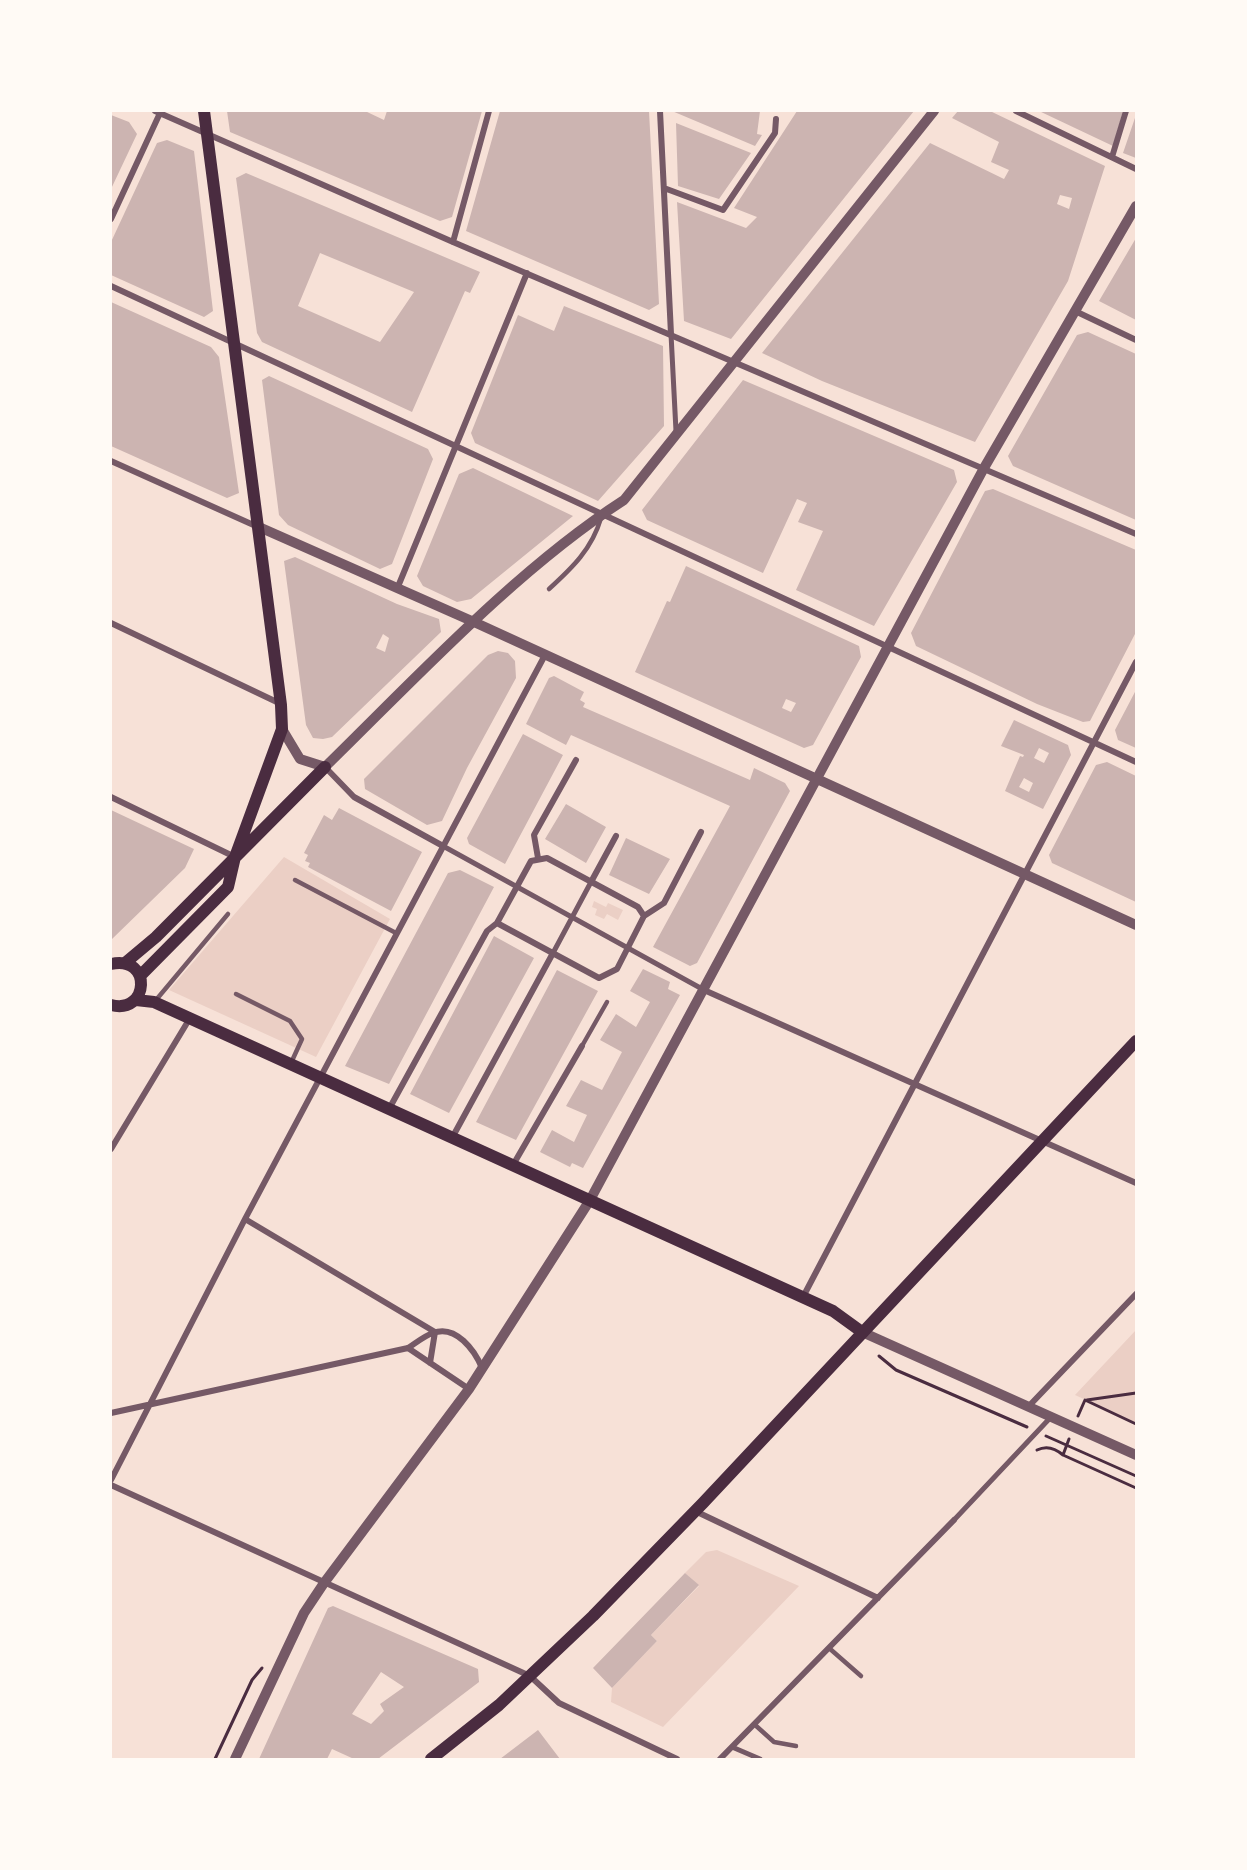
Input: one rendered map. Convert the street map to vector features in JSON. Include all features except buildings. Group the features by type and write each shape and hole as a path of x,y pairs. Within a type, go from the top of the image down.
{"main road":[{"path":"136,1000 141,981 228,887 236,857 282,729 281,705 236,343 204,111"},
{"path":"125,963 156,937 326,767"},
{"path":"111,964 125,963 134,968 154,1002"},
{"path":"112,1006 125,1006 136,1000 154,1002 803,1297 833,1311 862,1332"},
{"path":"431,1759 499,1705 530,1676 695,1511 1136,1041"}],"street":[{"path":"453,242 489,111"},
{"path":"660,111 677,436"},
{"path":"664,188 723,210 775,133 777,111"},
{"path":"326,767 494,603 602,514 624,500 934,111"},
{"path":"1016,111 1136,169"},
{"path":"1112,157 1126,111"},
{"path":"111,219 157,112 206,131 453,242 736,361 1136,534"},
{"path":"236,1759 304,1613 468,1389 590,1200 984,468 1136,206"},
{"path":"397,589 527,273"},
{"path":"111,286 887,649 1136,762"},
{"path":"1075,311 1136,340"},
{"path":"111,461 474,622 1136,925"},
{"path":"111,623 281,705"},
{"path":"111,1480 147,1405 245,1218 545,655"},
{"path":"803,1297 913,1083 1136,662"},
{"path":"282,729 300,759 326,767 354,797 704,990 1136,1183"},
{"path":"538,858 534,835 576,760"},
{"path":"111,797 236,857"},
{"path":"497,922 599,978 617,969 644,916 664,903 701,832"},
{"path":"452,1137 616,836"},
{"path":"389,1109 486,931 497,922 531,861 547,858 638,907 644,916"},
{"path":"111,1149 190,1018"},
{"path":"513,1165 582,1046"},
{"path":"245,1218 435,1332 456,1335 474,1350 482,1368"},
{"path":"1028,1407 1136,1294"},
{"path":"111,1413 408,1348 435,1332"},
{"path":"430,1363 435,1332"},
{"path":"862,1332 1136,1455"},
{"path":"408,1348 468,1389"},
{"path":"720,1759 1052,1417"},
{"path":"111,1485 530,1676 559,1703 677,1759"},
{"path":"695,1511 878,1598"},
{"path":"732,1747 760,1759"}],"lane":[{"path":"549,589 573,567 595,538 602,514"},
{"path":"295,880 396,933"},
{"path":"154,1002 228,914"},
{"path":"236,994 290,1021 302,1039 290,1064"},
{"path":"582,1046 607,1002"},
{"path":"829,1648 861,1676"},
{"path":"754,1724 774,1742 796,1746"}],"path":[{"path":"1085,1400 1136,1393"},
{"path":"1063,1455 1136,1488"}],"shaded area":[{"path":"284,857 390,919 316,1057 169,990"},
{"path":"594,901 606,907 608,903 623,910 618,920 607,914 604,919 595,915 597,909 592,907"},
{"path":"1136,1330 1136,1423 1075,1395"},
{"path":"717,1550 799,1586 663,1727 611,1702 612,1688 657,1641 651,1635 699,1586 685,1573 706,1552"}]}
